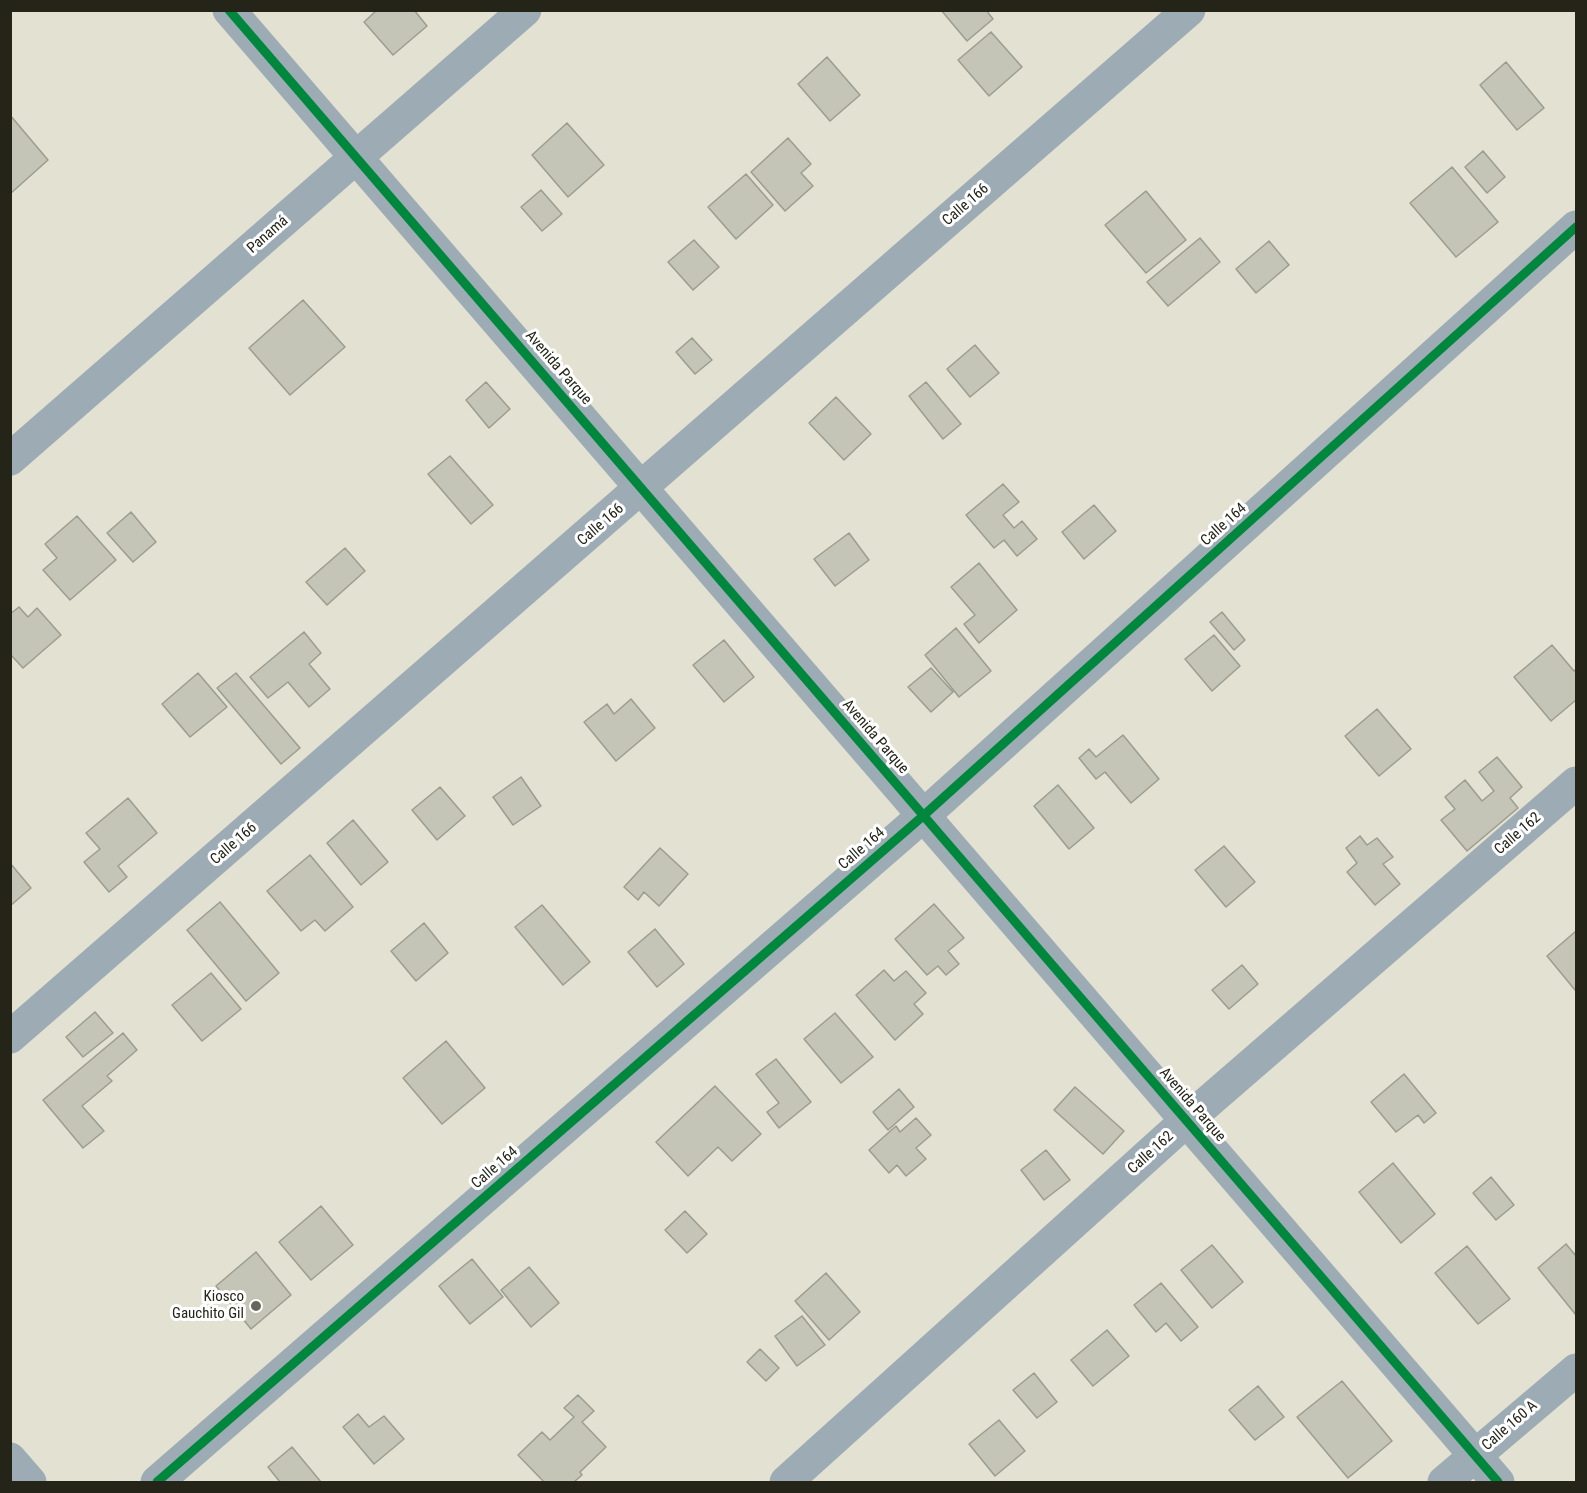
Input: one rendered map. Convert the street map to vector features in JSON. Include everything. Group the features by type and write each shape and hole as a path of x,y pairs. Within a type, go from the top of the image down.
{"street":[{"name":"Avenida Parque","path":"230,10 1498,1482"},
{"name":"Panamá","path":"10,459 525,10"},
{"name":"Calle 166","path":"10,1037 642,489 1188,10"},
{"name":"Calle 164","path":"158,1482 923,816 1576,227"},
{"name":"Calle 162","path":"786,1482 1186,1121 1576,783"},
{"name":"Calle 160 A","path":"1444,1482 1576,1370"},
{"path":"10,1459 30,1482"}],"building":[{"path":"377,10 414,10 427,26 393,55 364,22"},
{"path":"941,10 986,10 993,19 967,41"},
{"path":"991,32 1022,67 989,96 958,60"},
{"path":"827,57 860,95 830,121 798,84"},
{"path":"1506,62 1544,108 1517,130 1480,85"},
{"path":"10,115 48,160 10,194"},
{"path":"567,123 604,165 568,197 532,155"},
{"path":"788,138 811,164 801,173 813,186 785,211 751,172"},
{"path":"1483,151 1505,177 1487,193 1465,167"},
{"path":"1452,167 1498,222 1456,257 1410,203"},
{"path":"746,174 773,205 736,239 708,207"},
{"path":"541,190 562,214 542,231 521,207"},
{"path":"1146,191 1186,240 1146,273 1105,225"},
{"path":"1200,238 1220,262 1168,306 1147,282"},
{"path":"694,240 719,267 693,290 668,262"},
{"path":"1269,241 1289,265 1256,293 1236,269"},
{"path":"303,300 345,347 290,395 249,348"},
{"path":"692,338 712,360 695,374 676,352"},
{"path":"975,345 999,373 970,397 947,369"},
{"path":"486,382 510,409 489,428 466,400"},
{"path":"926,382 961,424 943,439 909,396"},
{"path":"836,397 871,434 844,460 809,423"},
{"path":"450,456 493,505 471,524 428,474"},
{"path":"1003,484 1019,502 1003,515 1014,528 1022,521 1037,539 1017,556 1004,540 994,548 966,515"},
{"path":"1094,505 1116,531 1084,559 1062,532"},
{"path":"131,512 156,542 133,562 107,533"},
{"path":"77,516 116,560 70,600 43,570 57,558 45,544"},
{"path":"849,533 869,560 835,586 814,559"},
{"path":"345,548 365,571 327,605 306,582"},
{"path":"979,563 1017,610 979,643 964,624 975,615 951,587"},
{"path":"19,607 28,617 37,608 61,635 23,668 10,654 10,614"},
{"path":"1222,612 1245,640 1234,650 1210,622"},
{"path":"956,628 991,671 959,697 925,655"},
{"path":"304,632 321,653 309,664 330,689 309,707 288,682 268,698 250,677"},
{"path":"1214,635 1240,666 1212,691 1185,659"},
{"path":"724,640 754,677 724,702 693,665"},
{"path":"1552,645 1574,671 1576,669 1576,700 1551,721 1514,677"},
{"path":"931,668 953,692 931,712 908,687"},
{"path":"198,673 227,707 190,737 162,704"},
{"path":"236,673 300,748 281,764 217,688"},
{"path":"631,699 655,728 616,761 584,722 607,704 614,714"},
{"path":"1377,709 1411,749 1379,776 1345,736"},
{"path":"1123,735 1159,779 1131,803 1105,772 1096,779 1079,758 1089,749 1096,757"},
{"path":"1497,757 1522,787 1510,798 1518,808 1467,851 1441,820 1455,809 1445,797 1465,780 1482,801 1494,791 1479,772"},
{"path":"521,777 541,806 513,825 493,797"},
{"path":"1058,785 1094,828 1069,849 1034,806"},
{"path":"440,787 465,816 437,840 412,810"},
{"path":"128,798 157,833 118,866 127,877 109,892 84,862 100,849 86,833"},
{"path":"353,820 388,862 361,885 327,843"},
{"path":"1360,836 1367,845 1377,838 1393,857 1383,864 1400,884 1375,905 1347,872 1357,863 1346,848"},
{"path":"1224,846 1255,882 1226,907 1195,870"},
{"path":"660,848 688,874 659,906 644,892 638,900 624,887"},
{"path":"310,855 353,907 325,931 315,920 301,931 267,891"},
{"path":"10,863 31,888 10,906"},
{"path":"220,902 279,973 246,1001 187,930"},
{"path":"934,904 964,938 948,951 959,964 946,975 938,966 927,975 895,939"},
{"path":"542,905 590,962 563,985 515,927"},
{"path":"424,923 448,953 416,981 391,951"},
{"path":"655,929 684,964 657,987 628,952"},
{"path":"1576,931 1576,989 1575,990 1547,956"},
{"path":"1242,965 1258,984 1229,1009 1212,990"},
{"path":"884,970 894,981 906,971 926,993 914,1004 923,1014 895,1040 856,995"},
{"path":"211,973 241,1009 202,1041 172,1005"},
{"path":"95,1012 113,1033 83,1057 66,1037"},
{"path":"835,1013 873,1057 841,1083 804,1039"},
{"path":"123,1033 137,1050 107,1076 112,1081 82,1106 104,1131 83,1148 43,1100"},
{"path":"446,1041 485,1088 442,1124 403,1078"},
{"path":"776,1059 811,1102 779,1128 767,1112 779,1103 756,1074"},
{"path":"1404,1074 1436,1113 1424,1123 1418,1115 1396,1132 1371,1102"},
{"path":"715,1086 761,1134 732,1161 718,1147 688,1176 656,1142"},
{"path":"1075,1087 1124,1131 1103,1154 1054,1110"},
{"path":"899,1089 914,1107 888,1130 873,1112"},
{"path":"916,1118 931,1135 916,1148 926,1159 906,1176 897,1165 889,1173 869,1150 896,1126 900,1132"},
{"path":"1046,1150 1070,1180 1044,1200 1021,1170"},
{"path":"1393,1163 1435,1214 1401,1243 1359,1192"},
{"path":"1491,1177 1514,1205 1496,1220 1473,1193"},
{"path":"321,1206 353,1245 311,1280 279,1242"},
{"path":"685,1211 707,1234 687,1253 665,1230"},
{"path":"1566,1244 1576,1256 1576,1315 1538,1268"},
{"path":"1212,1245 1243,1282 1212,1308 1181,1270"},
{"path":"1467,1246 1510,1299 1478,1324 1435,1273"},
{"path":"256,1252 291,1295 251,1329 216,1286"},
{"path":"472,1259 503,1297 470,1324 439,1286"},
{"path":"529,1267 559,1303 531,1327 501,1290"},
{"path":"826,1273 860,1312 829,1340 795,1301"},
{"path":"1161,1283 1198,1327 1181,1341 1166,1323 1156,1332 1134,1305"},
{"path":"802,1316 825,1345 797,1366 775,1336"},
{"path":"1107,1330 1129,1356 1093,1386 1071,1360"},
{"path":"760,1349 779,1368 766,1381 747,1362"},
{"path":"1034,1373 1057,1402 1037,1418 1013,1390"},
{"path":"1342,1381 1392,1441 1348,1478 1297,1417"},
{"path":"1258,1386 1284,1417 1255,1440 1229,1410"},
{"path":"578,1395 594,1411 582,1422 606,1447 580,1472 582,1475 574,1482 544,1482 518,1455 542,1432 550,1440 574,1417 564,1408"},
{"path":"358,1414 369,1427 384,1416 404,1439 374,1464 343,1427"},
{"path":"999,1420 1025,1451 995,1476 969,1444"},
{"path":"292,1447 321,1482 280,1482 268,1467"}],"cycle path":[{"path":"229,10 1498,1482"},
{"path":"157,1482 923,816 1576,227"}],"place":[{"name":"Kiosco Gauchito Gil","path":"256,1306"}]}
